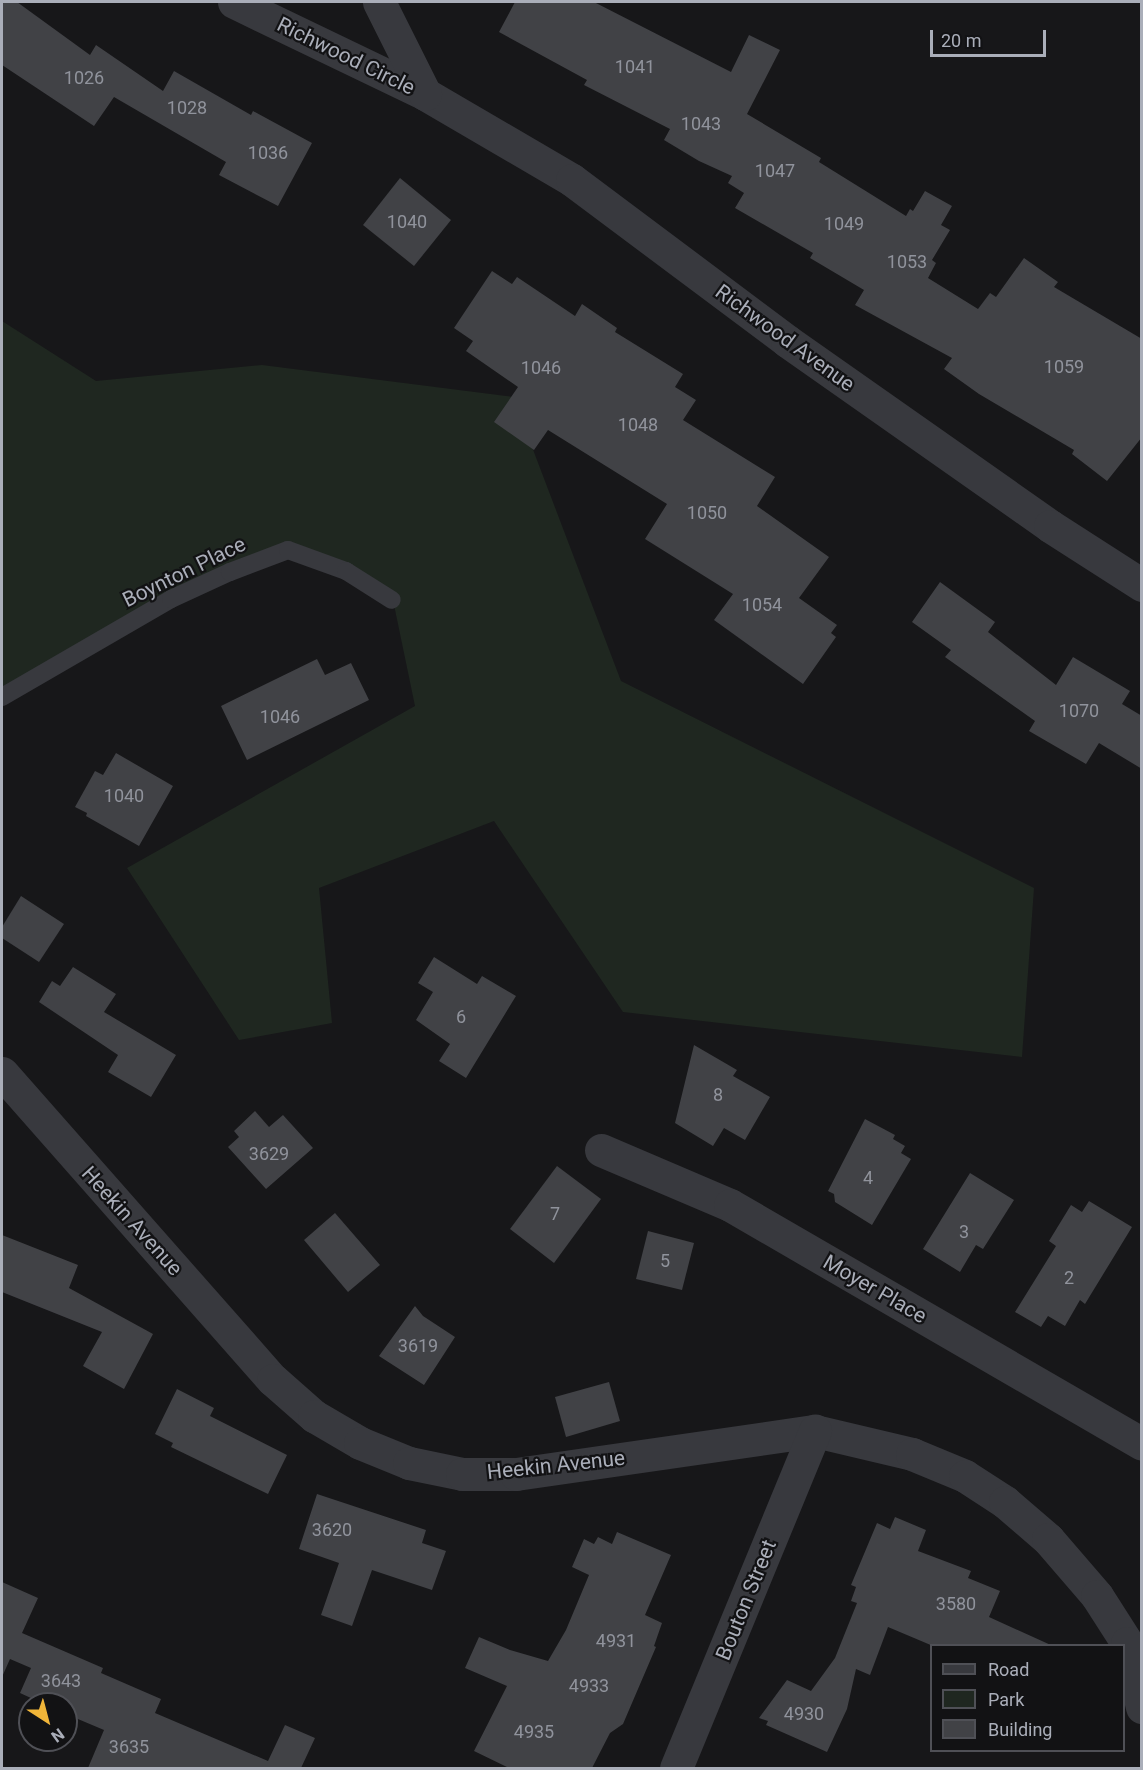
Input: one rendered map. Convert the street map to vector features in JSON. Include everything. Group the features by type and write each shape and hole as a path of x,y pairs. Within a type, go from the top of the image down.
{"street":[{"name":"Richwood Circle","path":"234,2 426,94"},
{"path":"379,2 426,94"},
{"name":"Richwood Avenue","path":"426,94 572,180 787,341 1050,526 1142,585"},
{"name":"Heekin Avenue","path":"2,1073 273,1380 314,1416 360,1443 410,1463 452,1472 516,1474 814,1431 912,1454 965,1476 1005,1502 1055,1547 1097,1596 1134,1631 1142,1707"},
{"name":"Moyer Place","path":"601,1150 730,1205 1142,1444"},
{"name":"Bouton Street","path":"676,1768 814,1431"}],"lane":[{"name":"Boynton Place","path":"2,697 171,599 230,572 288,550 346,571 393,600"}],"green space":[{"path":"2,321 96,381 262,365 513,397 621,681 1034,888 1022,1057 623,1012 494,821 319,888 332,1023 239,1040 127,868 415,706 393,600 288,550 230,572 2,697"}],"building":[{"path":"2,2 17,2 90,55 96,45 163,91 174,71 251,115 253,111 312,143 278,206 219,175 226,162 114,97 94,126 2,65"},
{"path":"515,2 594,2 731,72 749,35 780,50 747,114 821,158 819,162 906,216 910,209 913,211 925,191 952,206 941,225 950,230 932,260 936,263 928,278 978,309 990,293 996,297 1024,258 1058,282 1054,287 1142,339 1142,437 1107,481 1072,454 1074,450 979,394 944,369 952,358 855,305 864,290 810,258 813,253 735,208 744,193 728,183 732,176 699,161 664,140 670,129 584,85 587,80 499,32"},
{"path":"400,178 451,220 414,266 363,225"},
{"path":"492,271 512,284 517,277 575,316 582,304 617,328 615,332 683,374 675,387 696,400 683,420 775,477 757,506 829,557 799,598 837,625 831,633 836,637 803,684 714,620 733,594 645,539 667,504 548,430 534,450 494,422 518,387 466,351 473,341 454,328"},
{"path":"940,582 995,622 988,632 1056,685 1073,657 1130,691 1122,704 1142,716 1142,769 1099,743 1086,764 1029,731 1035,721 945,657 951,650 912,622"},
{"path":"317,659 325,675 351,663 369,700 247,760 221,706"},
{"path":"116,753 173,786 139,846 86,816 87,813 75,807 95,771 103,775"},
{"path":"21,896 64,924 39,962 2,938 2,927"},
{"path":"434,957 477,984 482,976 516,996 466,1078 439,1061 450,1044 416,1020 433,992 418,983"},
{"path":"73,967 116,994 104,1012 176,1055 151,1097 108,1072 118,1055 39,1002 52,981 60,986"},
{"path":"694,1045 737,1070 733,1076 770,1097 745,1140 724,1128 713,1146 675,1123"},
{"path":"255,1111 269,1127 283,1115 313,1148 266,1189 228,1147 239,1137 234,1131"},
{"path":"865,1119 895,1135 893,1139 905,1146 901,1153 911,1159 872,1225 835,1202 834,1194 828,1191"},
{"path":"557,1166 601,1199 554,1263 510,1229"},
{"path":"970,1173 1014,1200 983,1249 976,1245 960,1272 923,1249"},
{"path":"1089,1201 1132,1227 1085,1304 1080,1300 1065,1326 1048,1316 1041,1327 1015,1312 1056,1246 1049,1241 1071,1205 1082,1212"},
{"path":"335,1213 380,1265 348,1292 304,1240"},
{"path":"648,1231 694,1243 682,1290 636,1279"},
{"path":"2,1235 78,1265 69,1288 153,1334 124,1389 83,1366 102,1332 2,1292"},
{"path":"415,1306 423,1316 455,1337 424,1385 379,1356"},
{"path":"609,1382 620,1421 566,1437 555,1397"},
{"path":"177,1389 214,1408 210,1416 287,1455 268,1494 171,1447 173,1443 155,1434"},
{"path":"317,1494 426,1530 422,1543 446,1551 432,1590 372,1570 352,1626 321,1615 339,1563 299,1549"},
{"path":"895,1517 926,1530 918,1551 971,1571 968,1578 1000,1591 989,1617 1049,1644 930,1645 888,1627 870,1675 856,1669 847,1709 827,1752 766,1725 768,1721 759,1718 787,1680 811,1691 835,1658 857,1603 851,1601 856,1587 851,1585 877,1523 890,1529"},
{"path":"617,1532 671,1555 645,1615 662,1623 654,1646 656,1647 623,1724 610,1733 592,1768 509,1768 474,1751 507,1686 465,1668 479,1637 510,1650 548,1661 566,1630 589,1575 572,1567 584,1539 594,1544 598,1537 612,1544"},
{"path":"2,1582 38,1598 22,1633 103,1668 101,1673 161,1699 155,1713 268,1761 285,1725 315,1738 301,1768 88,1768 104,1730 78,1719 78,1692 20,1692 31,1668 10,1659 2,1677"}]}
